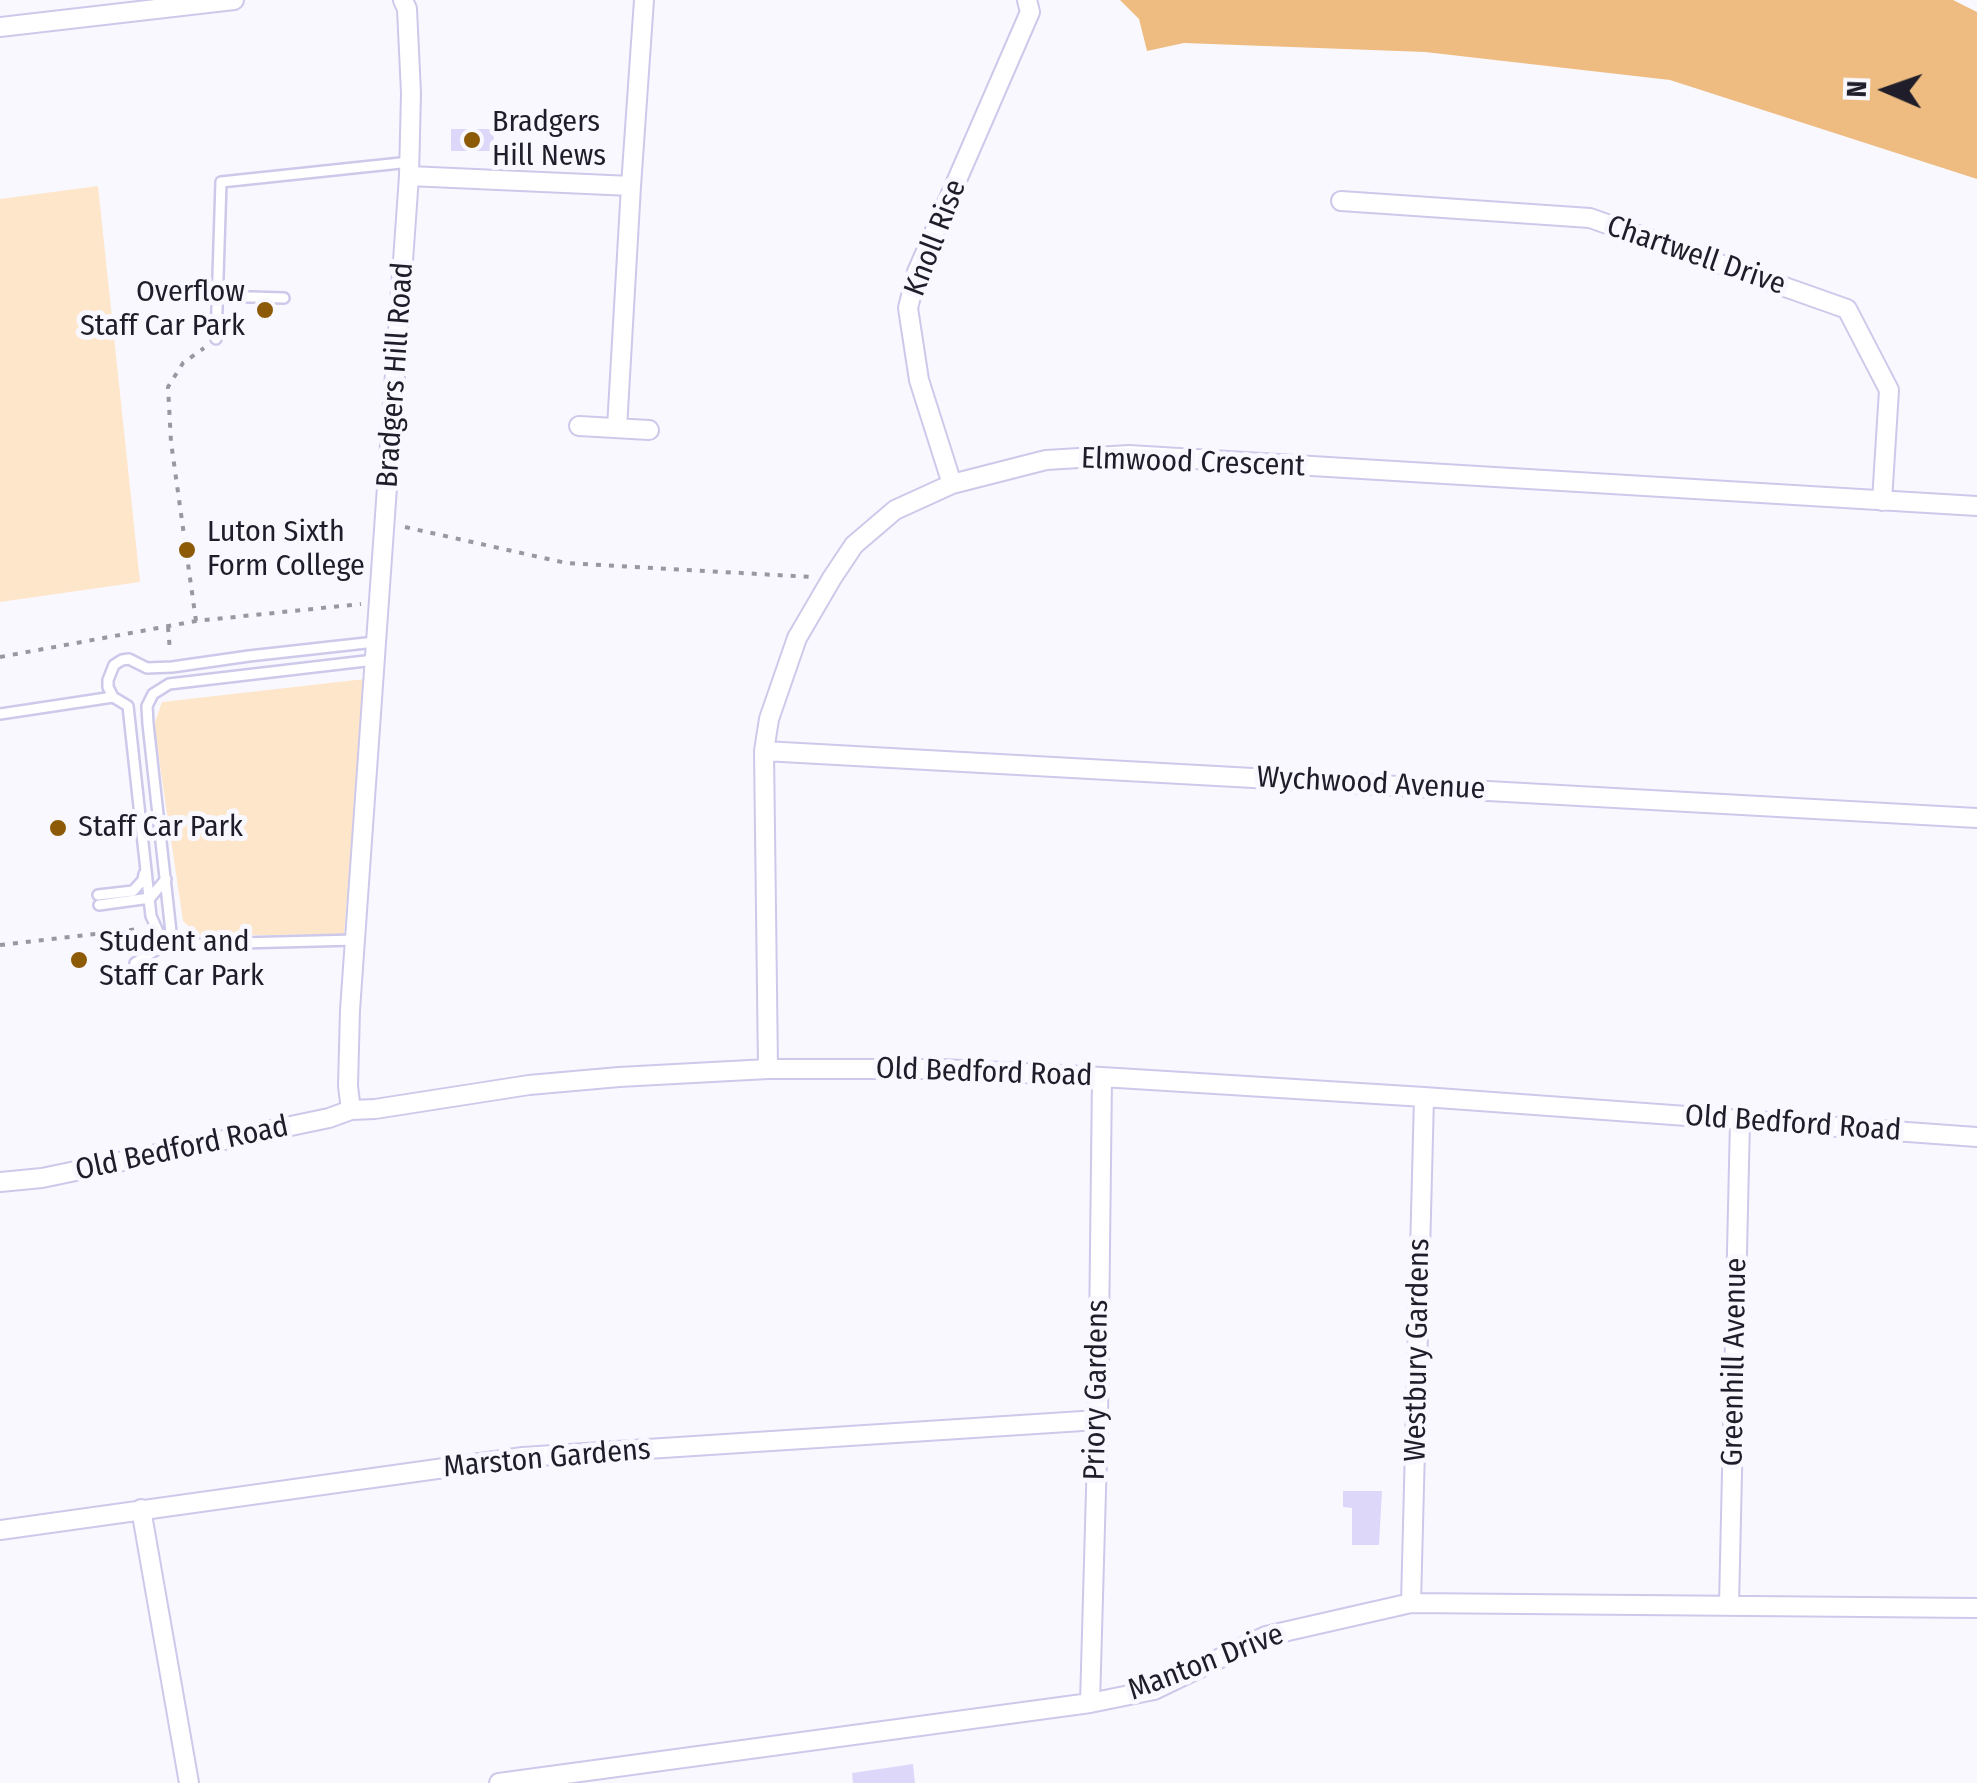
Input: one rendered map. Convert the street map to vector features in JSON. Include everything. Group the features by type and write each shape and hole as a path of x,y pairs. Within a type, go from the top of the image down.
{"street":[{"path":"0,27 234,0"},
{"name":"Bradgers Hill Road","path":"351,1110 348,1086 355,940 410,169 412,93 407,9 403,0"},
{"path":"617,428 644,0"},
{"name":"Knoll Rise","path":"952,484 919,380 908,308 917,272 1030,12 1027,0"},
{"path":"410,169 632,186"},
{"name":"Chartwell Drive","path":"1341,200 1590,218 1847,309 1889,390 1882,501"},
{"path":"579,426 649,430"},
{"name":"Elmwood Crescent","path":"768,1069 764,750 769,718 797,638 832,578 854,546 895,510 952,484 1046,460 1129,455 1977,506"},
{"name":"Wychwood Avenue","path":"764,750 1977,818"},
{"name":"Old Bedford Road","path":"0,1182 42,1178 329,1118 351,1110 529,1085 768,1069 942,1069 1102,1077 1977,1137"},
{"name":"Priory Gardens","path":"1090,1703 1102,1077"},
{"name":"Westbury Gardens","path":"1411,1603 1424,1097"},
{"name":"Greenhill Avenue","path":"1729,1605 1740,1120"},
{"name":"Marston Gardens","path":"0,1530 523,1457 1098,1420"},
{"path":"141,1509 189,1783"},
{"name":"Manton Drive","path":"499,1783 1090,1703 1154,1690 1266,1636 1411,1603 1977,1608"}],"lane":[{"path":"216,340 220,182 410,169"},
{"path":"218,296 284,298"},
{"path":"164,945 151,916 128,706 113,697 108,688 114,664 129,659 147,668 172,667 250,656 375,651"},
{"path":"164,945 170,932 170,914 148,724 147,706 153,694 169,684 375,651"},
{"path":"0,714 113,697"},
{"path":"146,867 144,880 133,891 98,900 150,898 166,879"},
{"path":"135,963 164,945 355,940"}],"path":[{"path":"196,622 171,442 168,387 182,363 216,340"},
{"path":"386,522 566,563 832,578"},
{"path":"0,657 168,626 378,602"},
{"path":"168,626 170,651"},
{"path":"0,945 142,928"}],"shaded area":[{"path":"1120,0 1953,0 1977,12 1977,179 1670,80 1425,52 1184,43 1147,51 1139,19"},
{"path":"98,186 140,582 0,602 0,199"},
{"path":"365,679 344,934 199,936 183,921 154,725 162,702"}],"building":[{"name":"Bradgers Hill News","path":"451,129 494,129 493,151 451,151"},
{"path":"1343,1491 1382,1491 1379,1545 1352,1545 1352,1508 1343,1507"},
{"path":"913,1764 915,1783 853,1783 852,1773"}],"place":[{"name":"Bradgers Hill News","path":"472,140"},
{"name":"Overflow Staff Car Park","path":"265,310"},
{"name":"Luton Sixth Form College","path":"187,550"},
{"name":"Staff Car Park","path":"58,828"},
{"name":"Student and Staff Car Park","path":"79,960"}]}
